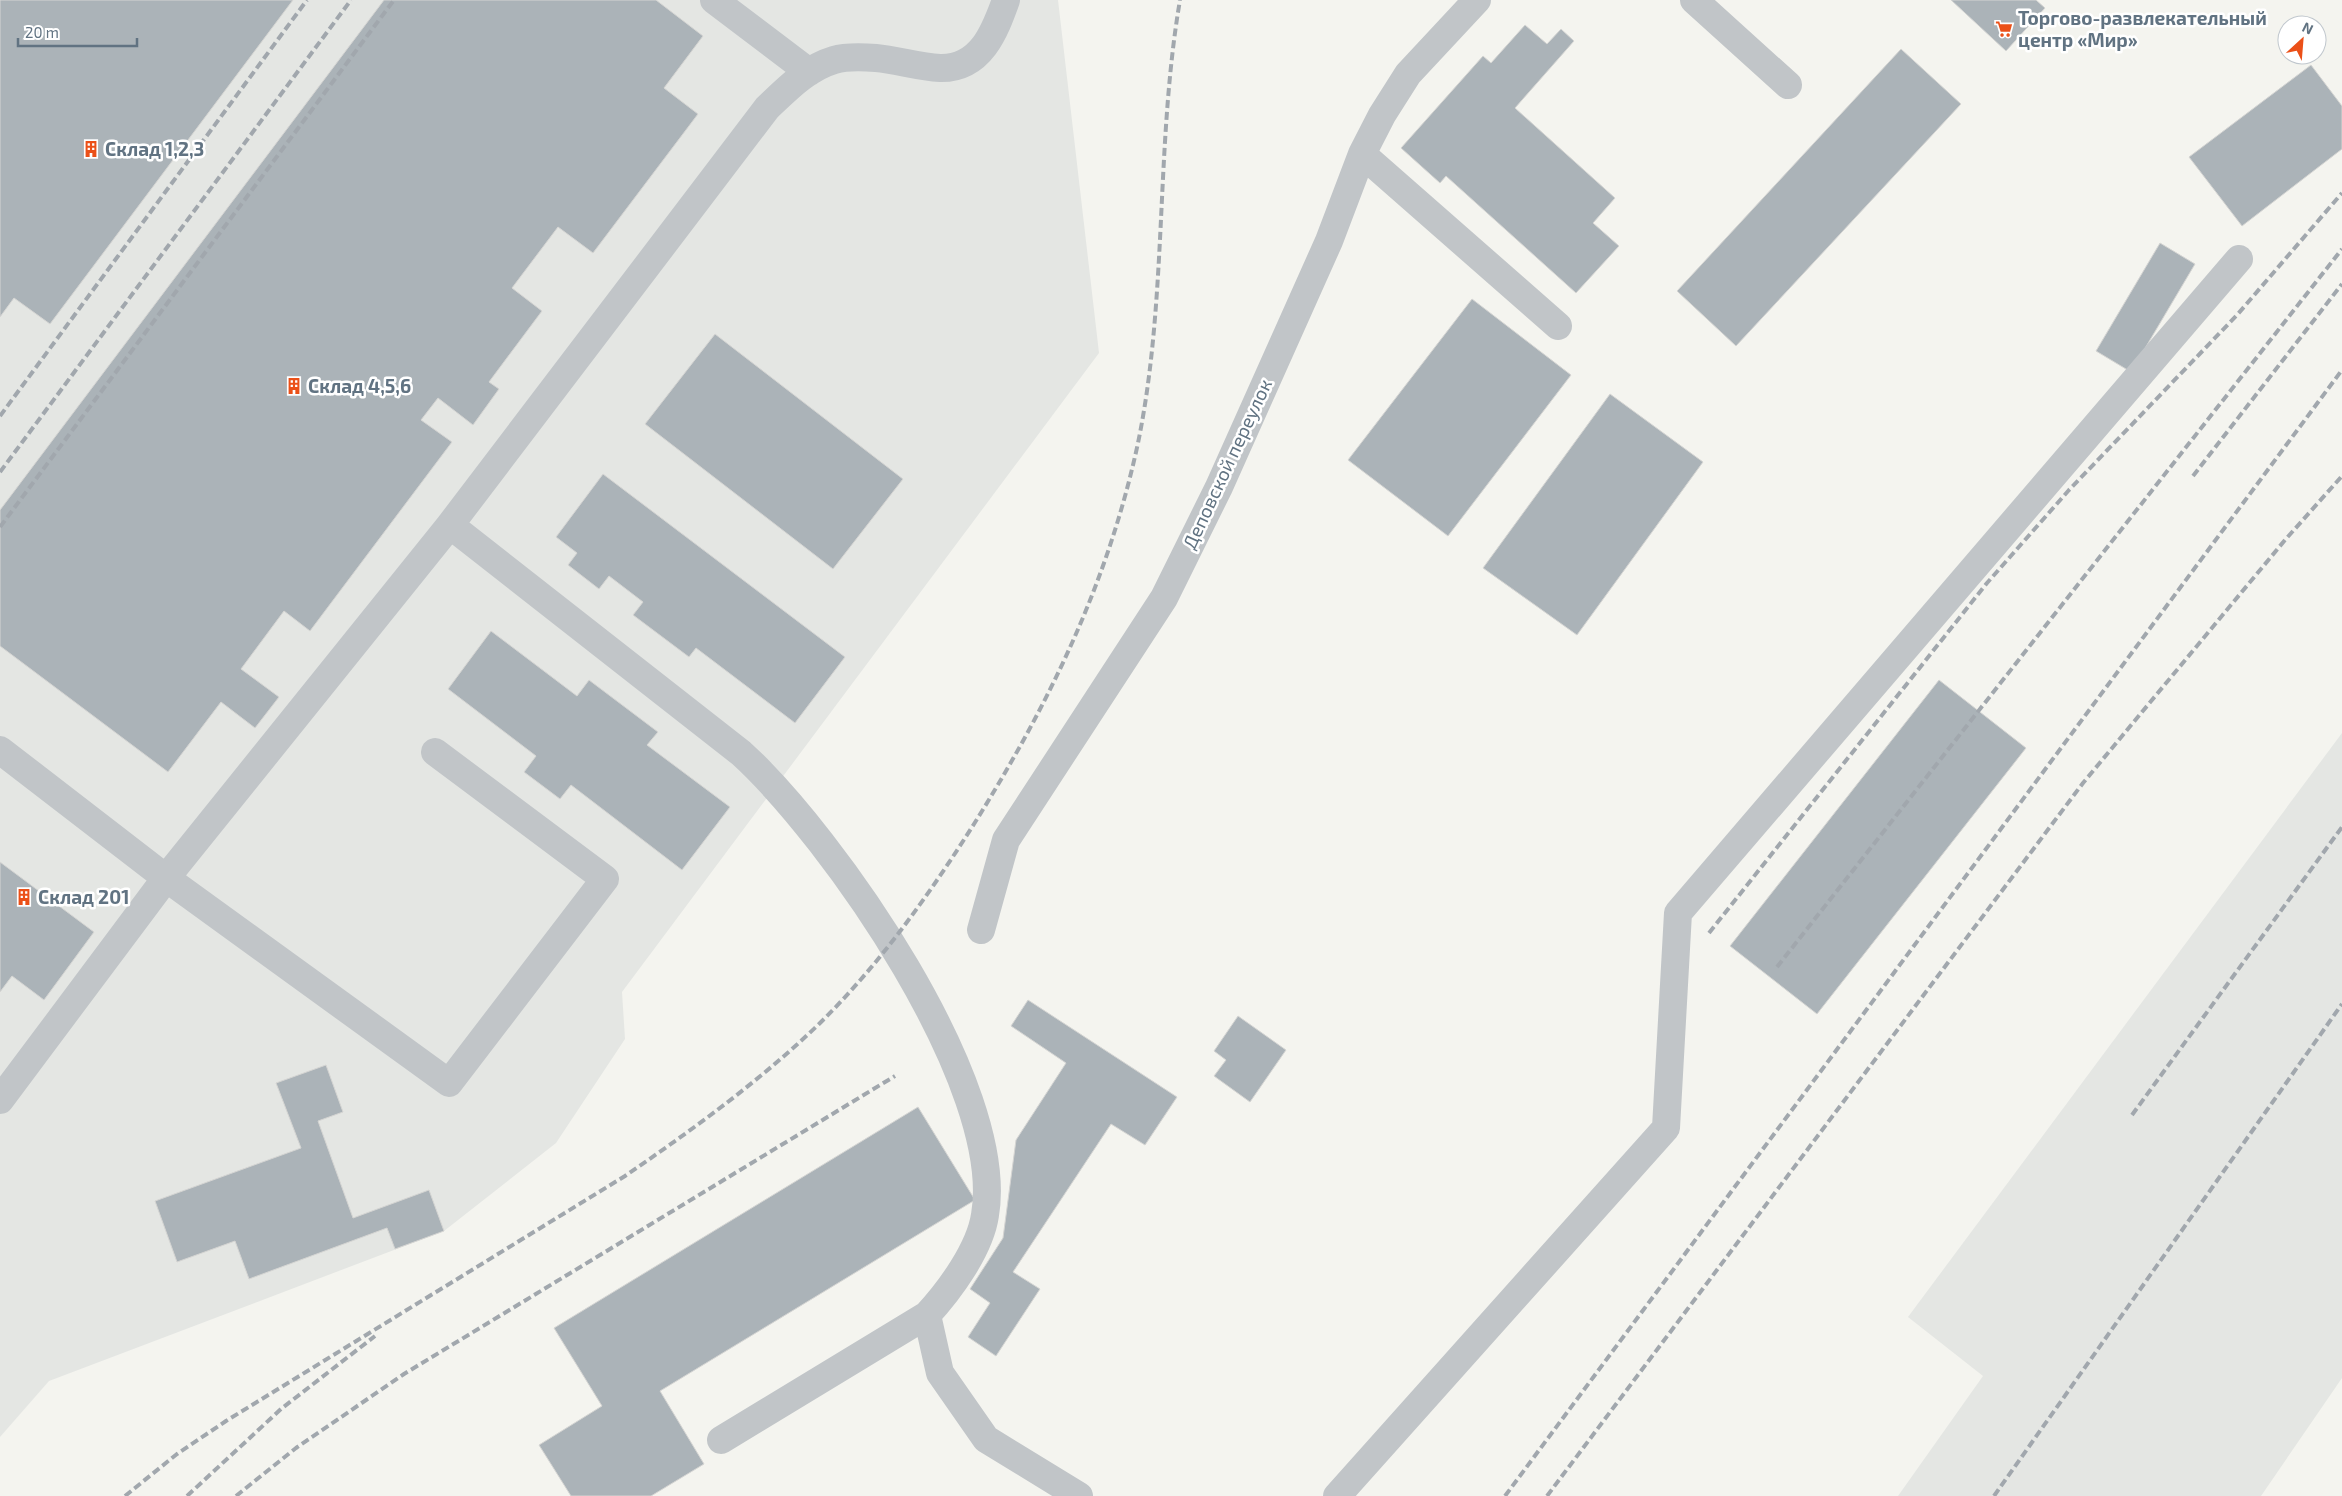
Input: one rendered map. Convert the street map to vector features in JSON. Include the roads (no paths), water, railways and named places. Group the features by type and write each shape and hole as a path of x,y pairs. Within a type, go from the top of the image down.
{"lane":[{"path":"714,0 809,72"},
{"path":"0,1100 166,878 450,525 743,137 767,108 809,72 836,59 864,57 941,68 961,63 982,51 994,34 1006,0"},
{"name":"Деповской переулок","path":"981,930 1006,840 1164,598 1192,543 1329,241 1362,154 1408,74 1477,0"},
{"path":"1694,0 1788,85"},
{"path":"1362,154 1558,326"},
{"path":"1337,1496 1666,1128 1678,913 2239,259"},
{"path":"450,525 741,753 760,770 820,841 890,943 918,989 953,1059 973,1112 987,1184 985,1216 974,1246 952,1288 927,1315 721,1440"},
{"path":"0,750 166,878 449,1083 606,879 434,752"},
{"path":"927,1315 940,1373 986,1439 1078,1496"}],"railway":[{"path":"0,416 307,0"},
{"path":"0,472 351,0"},
{"path":"0,527 394,0"},
{"path":"125,1496 177,1454 226,1421 625,1176 700,1123 749,1085 819,1024 883,954 921,903 974,824 1027,734 1051,688 1093,593 1125,495 1138,443 1154,333 1167,110 1180,0"},
{"path":"1709,933 1987,583 2069,490 2237,315 2342,193"},
{"path":"1777,967 2342,249"},
{"path":"2193,476 2342,284"},
{"path":"1505,1496 2342,370"},
{"path":"1547,1496 2083,783 2285,540 2342,476"},
{"path":"2132,1115 2342,827"},
{"path":"1994,1496 2342,1004"},
{"path":"236,1496 296,1448 404,1374 895,1076"},
{"path":"187,1496 281,1409 375,1336"}],"place":[{"name":"Торгово-развлекательный центр «Мир»","path":"2004,29"},
{"name":"Склад 1,2,3","path":"91,149"},
{"name":"Склад 4,5,6","path":"294,386"},
{"name":"Склад 201","path":"24,897"}]}
